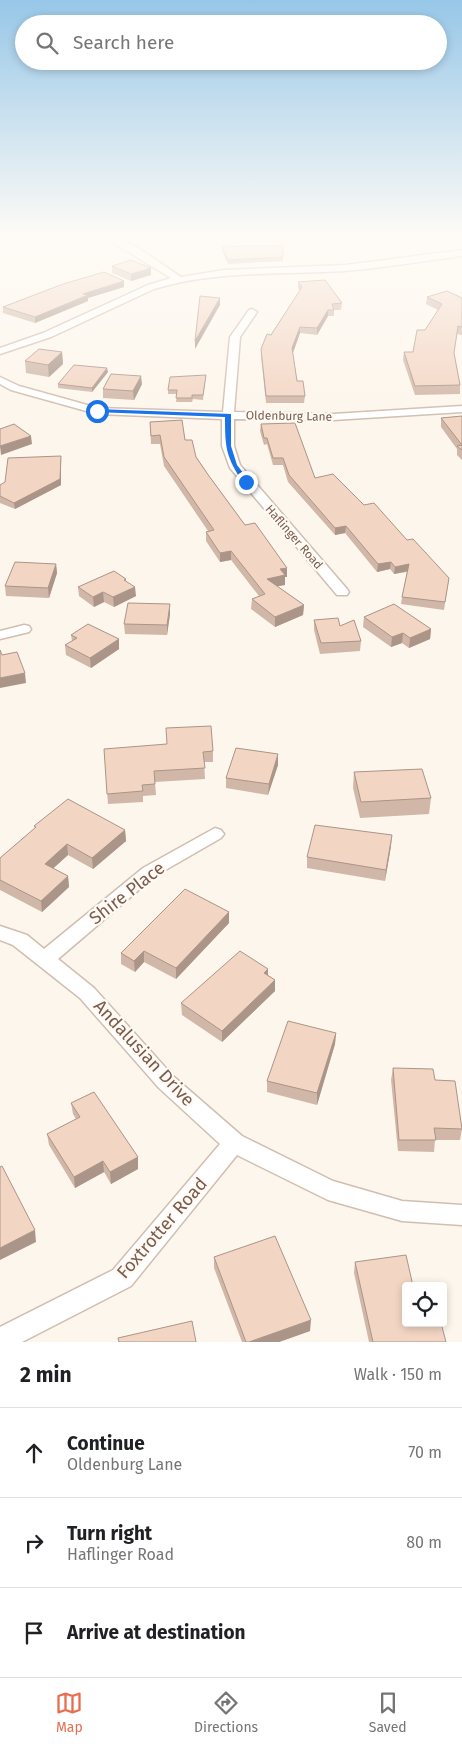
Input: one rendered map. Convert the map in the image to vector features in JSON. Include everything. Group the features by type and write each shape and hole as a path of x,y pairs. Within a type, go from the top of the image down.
{"street":[{"path":"0,351 47,335 131,297"},
{"name":"Haflinger Road","path":"252,312 235,337 228,415 228,446 234,465 246,482 342,592"},
{"name":"Oldenburg Lane","path":"0,380 14,388 97,411 359,416 462,409"},
{"path":"0,635 24,629"},
{"name":"Shire Place","path":"44,960 149,872 215,834"},
{"name":"Andalusian Drive","path":"0,933 20,940 87,993 166,1082 234,1143 328,1190 402,1211 462,1215"},
{"name":"Foxtrotter Road","path":"0,1340 122,1278 234,1143"}],"building":[{"path":"30,297 84,297 35,317 3,307"},
{"path":"200,297 220,298 195,341"},
{"path":"296,297 337,297 342,303 332,304 334,310 328,310 317,328 300,327 292,348 297,381 303,381 305,396 266,396 261,349 267,334 271,335"},
{"path":"427,297 462,298 462,327 458,326 454,353 460,385 415,386 404,352 413,352 417,330 425,330 442,304"},
{"path":"39,349 62,352 48,365 25,361"},
{"path":"74,365 107,368 92,388 58,384"},
{"path":"111,374 141,376 133,391 103,389"},
{"path":"206,375 203,395 192,395 192,398 176,398 177,390 168,390 170,377"},
{"path":"462,416 462,445 441,418"},
{"path":"182,420 185,440 192,440 196,457 209,476 245,525 255,523 287,568 280,569 285,575 267,579 304,605 275,617 252,599 265,594 231,551 220,553 206,532 214,530 164,457 160,435 151,436 150,422"},
{"path":"295,423 315,478 333,474 364,505 374,503 407,540 413,539 449,578 445,602 402,597 409,564 395,567 391,562 378,564 346,526 335,528 289,475 283,458 273,458 267,438 264,438 261,424"},
{"path":"14,424 31,436 0,446 0,429"},
{"path":"61,456 60,479 14,503 0,496 0,485 5,482 8,458"},
{"path":"15,562 56,564 48,588 5,586"},
{"path":"114,571 135,587 113,597 103,592 93,597 78,587"},
{"path":"128,603 170,604 167,625 124,624"},
{"path":"394,604 431,629 410,638 403,633 392,637 364,617"},
{"path":"338,618 340,626 354,620 361,641 321,643 314,620"},
{"path":"88,624 119,639 90,658 65,645 77,638 71,635"},
{"path":"0,650 2,655 17,652 25,673 0,678"},
{"path":"211,726 213,751 203,752 205,768 154,771 155,784 142,785 143,791 107,794 104,749 167,744 166,728"},
{"path":"236,748 278,754 269,784 226,778"},
{"path":"422,769 431,798 361,802 354,772"},
{"path":"68,799 125,830 92,858 67,844 45,864 68,876 41,901 0,880 0,858 36,827 34,826"},
{"path":"315,825 392,835 386,870 307,857"},
{"path":"185,889 229,912 176,968 144,951 134,961 121,953"},
{"path":"240,951 268,969 264,973 275,980 222,1031 181,1003"},
{"path":"288,1021 336,1033 317,1093 267,1081"},
{"path":"393,1068 433,1069 435,1080 455,1081 462,1129 434,1128 436,1140 399,1140"},
{"path":"94,1092 138,1157 110,1172 103,1161 74,1177 47,1134 80,1117 71,1103"},
{"path":"2,1166 35,1230 0,1248 0,1167"},
{"path":"275,1236 311,1320 246,1342 214,1257"},
{"path":"406,1255 412,1282 402,1282 402,1327 442,1327 446,1342 373,1342 355,1262"},
{"path":"192,1321 196,1342 119,1342 118,1338"}],"route":[{"path":"97,411 145,414 228,415 228,446 234,465 246,482"}]}
